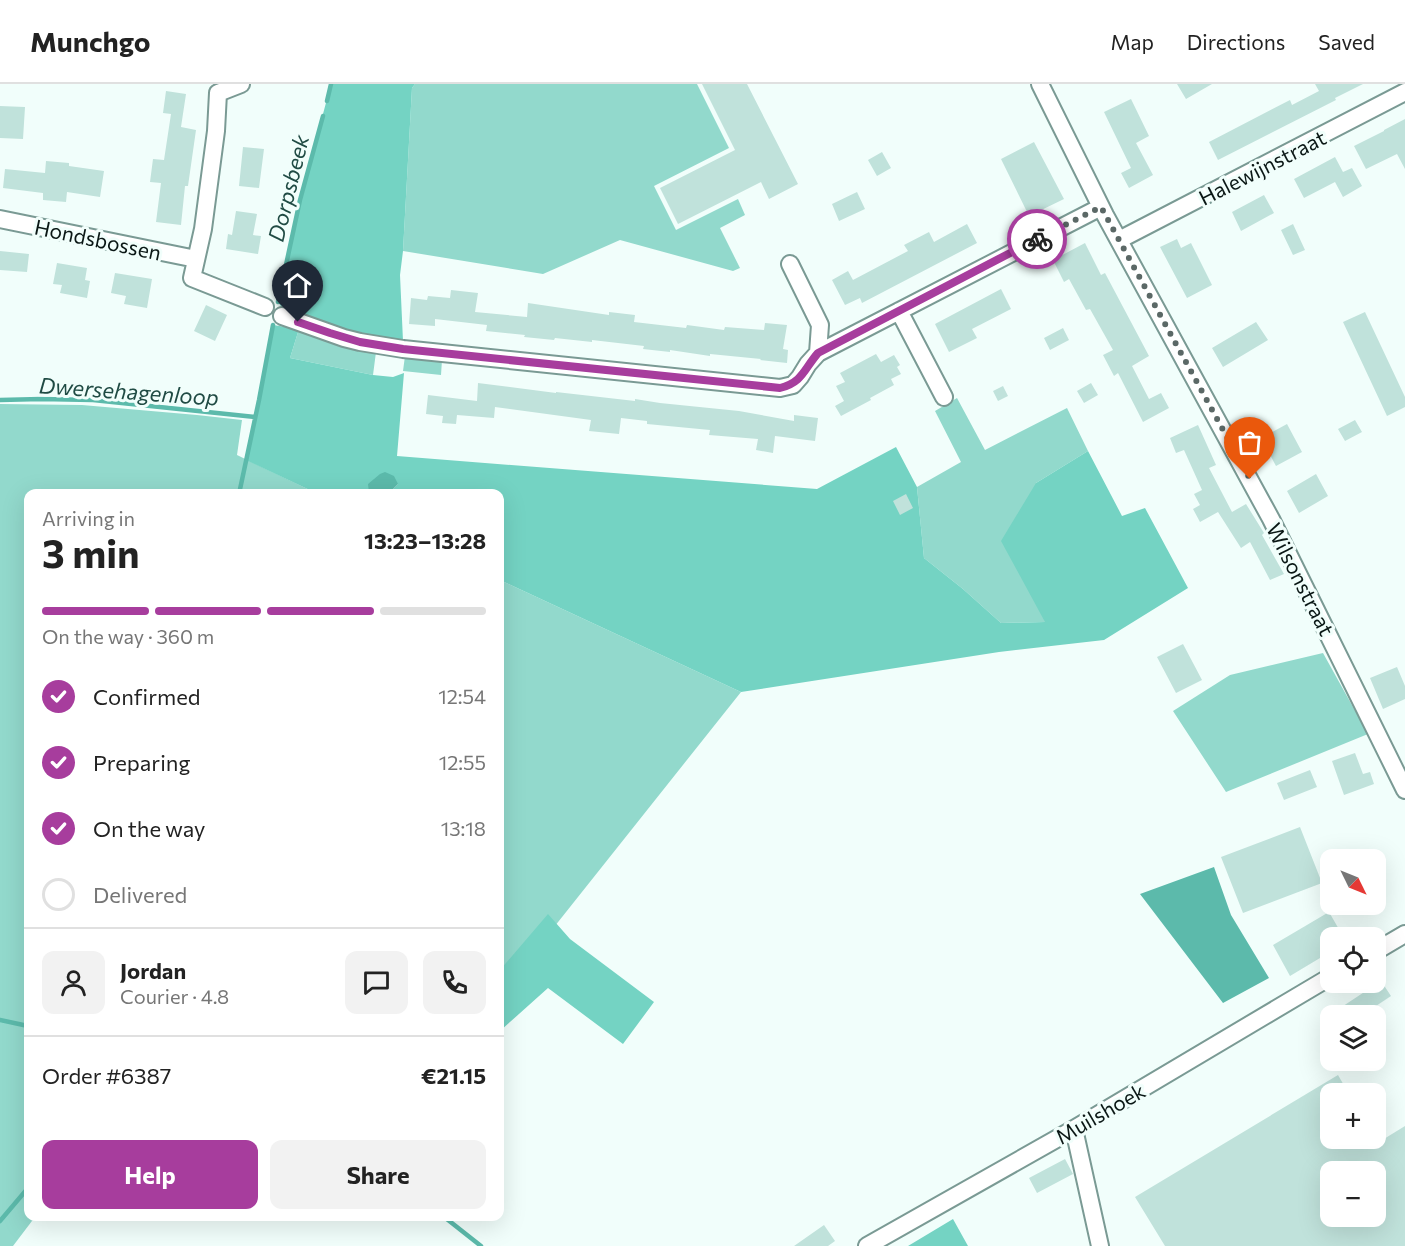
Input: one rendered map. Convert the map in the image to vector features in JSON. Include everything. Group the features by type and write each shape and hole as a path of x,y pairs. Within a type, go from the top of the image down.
{"street":[{"path":"241,84 218,93 216,131 203,229 192,278 265,307"},
{"name":"Wilsonstraat","path":"1040,84 1101,207 1271,519 1405,790"},
{"name":"Halewijnstraat","path":"1119,240 1405,92"},
{"path":"282,316 344,338 403,349 780,388 793,385 818,353 1101,207"},
{"name":"Hondsbossen","path":"0,219 196,260"},
{"path":"790,264 820,325 818,353"},
{"path":"899,311 944,397"},
{"path":"1386,945 1405,934"},
{"name":"Muilshoek","path":"867,1246 1074,1129 1320,984"},
{"path":"1074,1129 1100,1246"}],"shaded area":[{"path":"331,84 415,84 412,88 400,275 403,341 367,337 283,309 278,302 300,200"},
{"path":"415,84 697,84 729,148 654,186 676,230 738,199 745,215 720,228 740,268 733,271 620,240 543,274 403,251 412,88"},
{"path":"273,325 299,329 290,358 373,375 393,377 404,373 397,456 817,489 896,447 917,487 924,558 1001,623 1045,622 1001,541 1036,483 1088,451 1122,516 1145,508 1188,588 1104,640 999,652 741,692 504,582 504,489 393,489 398,484 382,489 308,489 246,460"},
{"path":"299,329 376,352 373,375 290,358"},
{"path":"405,356 442,360 441,375 403,371"},
{"path":"957,398 985,450 1067,408 1088,451 1036,483 1045,622 1001,623 924,558 917,487 961,462 935,411"},
{"path":"0,404 82,405 242,420 237,455 308,489 24,489 24,1221 32,1221 13,1246 0,1246"},
{"path":"385,472 394,476 398,484 393,489 369,489 368,484"},
{"path":"504,582 741,692 504,990"},
{"path":"1323,653 1368,734 1226,792 1173,711 1230,675"},
{"path":"1214,867 1231,915 1269,978 1223,1003 1140,894"},
{"path":"548,914 570,939 654,1002 623,1044 548,988 504,1027 504,965"},
{"path":"953,1219 968,1246 908,1246"}],"building":[{"path":"702,84 747,84 798,184 769,199 761,182 678,224 660,188 735,150"},
{"path":"1177,84 1212,84 1186,99"},
{"path":"1315,84 1363,84 1218,160 1209,142 1290,100 1292,105 1319,91"},
{"path":"166,91 186,94 181,127 196,130 188,186 185,186 181,225 156,222 161,183 150,182 153,159 164,160 171,114 163,113"},
{"path":"1131,99 1149,136 1136,143 1153,175 1129,188 1121,173 1131,168 1104,112"},
{"path":"0,106 25,107 23,139 0,138"},
{"path":"1405,119 1405,169 1397,154 1366,169 1354,146"},
{"path":"1034,142 1064,199 1029,216 1001,159"},
{"path":"243,147 264,149 259,188 239,186"},
{"path":"882,152 891,168 877,176 868,160"},
{"path":"1335,157 1343,172 1352,168 1362,186 1343,197 1335,182 1304,198 1294,179"},
{"path":"46,161 69,163 69,166 104,171 100,197 67,192 66,202 43,200 43,193 3,188 5,169 45,173"},
{"path":"857,192 865,209 839,221 832,204"},
{"path":"1264,195 1274,213 1241,231 1232,212"},
{"path":"236,211 257,214 253,235 261,236 258,254 226,249 228,234 232,235"},
{"path":"967,224 977,243 862,303 860,298 845,305 832,280 848,271 853,280 908,251 904,245 929,232 934,242"},
{"path":"1293,224 1305,250 1293,255 1281,230"},
{"path":"1177,239 1181,248 1191,243 1212,285 1187,298 1160,247"},
{"path":"1085,243 1101,275 1105,273 1149,356 1132,366 1149,399 1161,393 1169,408 1143,422 1118,373 1114,376 1103,355 1113,350 1090,309 1086,310 1069,279 1064,282 1053,260"},
{"path":"0,251 29,254 27,272 0,270"},
{"path":"57,263 87,268 85,280 90,281 87,298 60,293 62,285 53,284"},
{"path":"115,273 152,279 147,308 124,304 126,296 111,293"},
{"path":"1001,289 1011,309 972,329 977,338 949,352 935,324"},
{"path":"451,290 478,293 475,312 527,317 528,303 609,315 609,312 635,315 634,322 686,328 687,325 724,330 725,327 764,330 765,323 787,325 783,349 788,350 787,363 643,349 644,346 592,340 592,342 524,337 525,335 486,331 487,325 435,319 435,326 409,324 411,298 427,300 428,296 450,298"},
{"path":"206,305 227,315 215,341 194,331"},
{"path":"1365,312 1405,397 1405,407 1387,416 1343,322"},
{"path":"1256,322 1268,340 1223,367 1212,348"},
{"path":"1063,328 1069,340 1050,350 1044,338"},
{"path":"876,354 881,362 894,355 900,365 897,367 901,374 891,379 894,385 841,416 835,406 844,401 836,386 845,382 840,373"},
{"path":"478,383 739,411 794,421 794,415 818,418 815,441 775,436 773,453 756,450 758,439 709,435 710,430 647,424 647,421 621,418 619,434 589,431 591,420 495,407 494,418 457,415 456,424 442,423 443,416 426,414 428,395 477,401"},
{"path":"1091,383 1098,395 1084,403 1077,391"},
{"path":"1003,386 1008,396 998,401 993,391"},
{"path":"1355,420 1362,432 1345,441 1338,429"},
{"path":"1287,424 1302,452 1276,466 1261,438"},
{"path":"1198,425 1216,465 1209,468 1232,512 1246,504 1264,533 1262,535 1284,574 1270,580 1250,542 1241,548 1218,512 1200,522 1193,509 1200,505 1194,494 1202,490 1184,450 1176,453 1170,438"},
{"path":"1316,474 1328,496 1299,513 1287,491"},
{"path":"906,494 913,508 900,515 893,501"},
{"path":"1183,644 1202,680 1176,693 1157,657"},
{"path":"1397,667 1405,686 1405,699 1383,709 1370,678"},
{"path":"1355,753 1363,774 1370,772 1374,784 1344,795 1332,761"},
{"path":"1310,770 1317,787 1284,800 1277,783"},
{"path":"1300,827 1320,878 1320,884 1243,913 1221,857"},
{"path":"1324,915 1331,915 1338,927 1320,927 1320,958 1290,976 1273,945"},
{"path":"1386,988 1391,996 1378,1005 1345,1005 1363,993 1386,993"},
{"path":"1338,1075 1343,1083 1325,1083"},
{"path":"1320,1086 1320,1149 1386,1149 1386,1138 1405,1126 1405,1246 1165,1246 1135,1197"},
{"path":"1065,1159 1073,1174 1037,1193 1029,1178"},
{"path":"824,1225 835,1241 828,1246 794,1246"}],"waterway":[{"name":"Dorpsbeek","path":"327,101 331,84"},
{"name":"Dorpsbeek","path":"278,302 300,200 323,116"},
{"name":"Dorpsbeek","path":"240,489 273,325"},
{"name":"Dwersehagenloop","path":"0,400 93,400 255,417"},
{"path":"0,1020 24,1025"},
{"name":"Dorpsbeek","path":"0,1221 24,1193"},
{"path":"449,1221 481,1246"}],"way so far":[{"path":"1037,239 1101,207 1250,479"}],"route":[{"path":"298,322 360,342 403,349 780,388 793,385 818,353 1037,239"}]}
